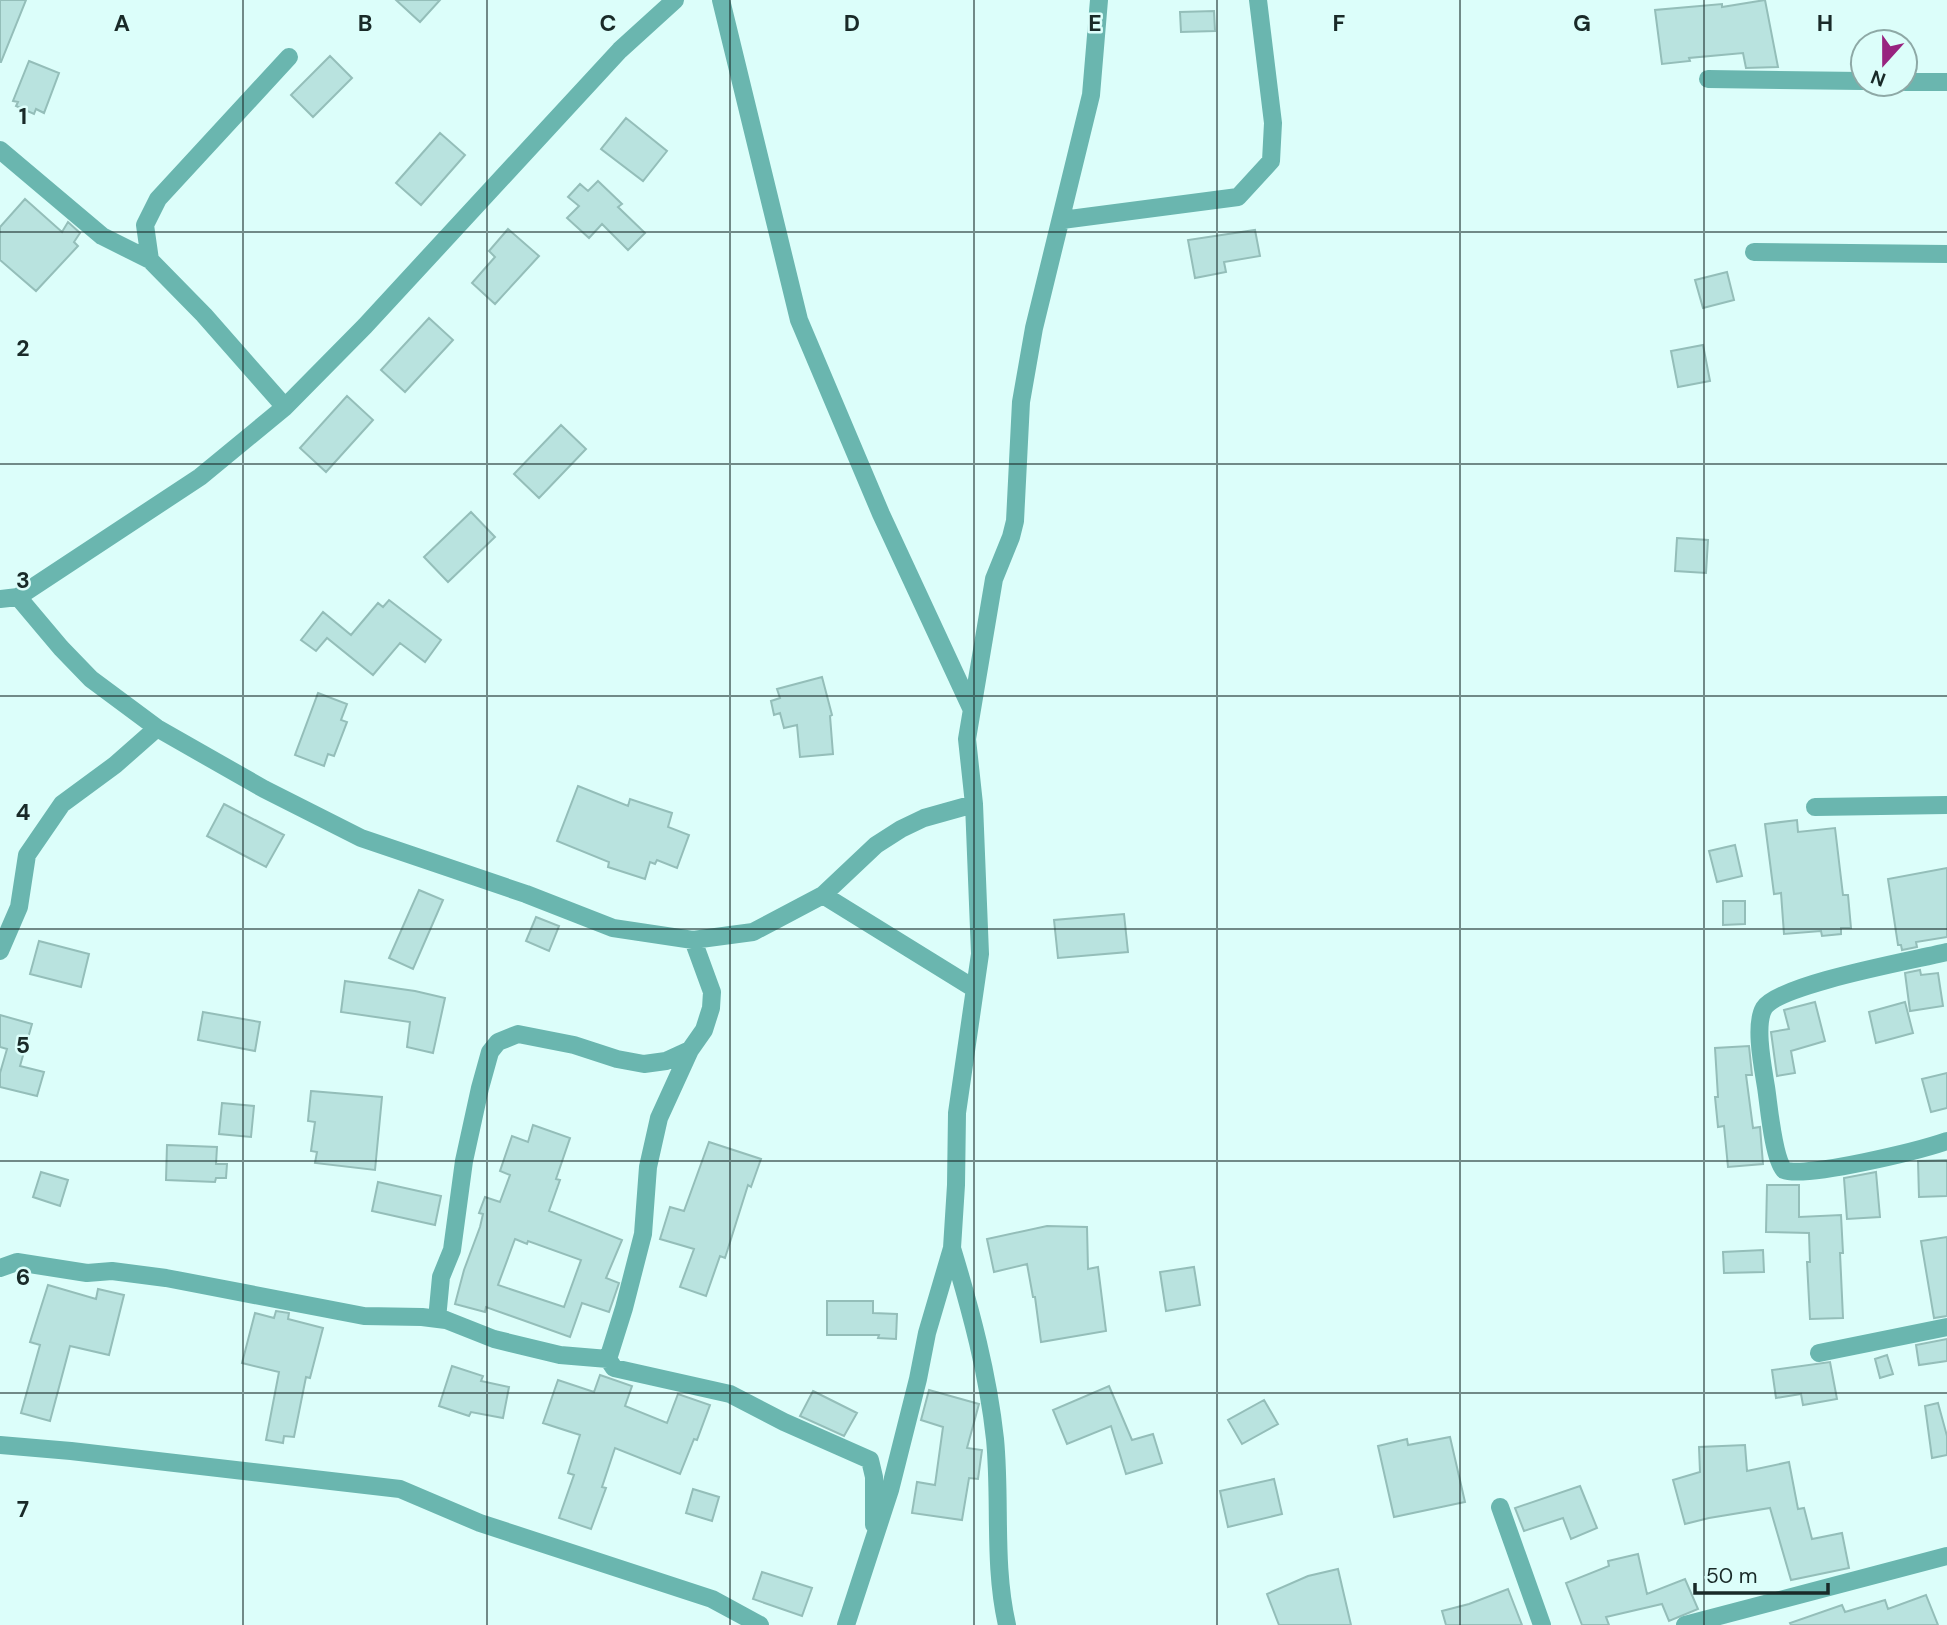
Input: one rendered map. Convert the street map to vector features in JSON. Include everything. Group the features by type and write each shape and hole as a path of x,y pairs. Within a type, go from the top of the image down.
{"street":[{"path":"675,0 620,50 365,326 285,407 200,477 9,598 91,679 157,728 264,789 361,838 526,894 613,928 693,940 753,932 823,895 876,845 901,829 924,818 974,804"},
{"path":"721,0 799,320 881,514 971,708"},
{"path":"846,1625 890,1490 927,1333 952,1248 957,1113 981,954 968,739 971,708 994,579 1015,521 1021,402 1034,328 1091,94 1099,0"},
{"path":"1062,220 1238,197 1271,161 1273,123 1258,0"},
{"path":"150,260 145,225 158,199 289,57"},
{"path":"1708,79 1849,81"},
{"path":"1919,82 1947,82"},
{"path":"0,150 102,236 150,260 285,407"},
{"path":"1754,252 1947,254"},
{"path":"0,951 19,907 27,855 62,804 115,765 157,728"},
{"path":"1815,807 1947,805"},
{"path":"823,895 975,989"},
{"path":"608,1359 643,1234 648,1167 659,1118 690,1050 704,1030 711,1009 712,992 693,940"},
{"path":"1947,952 1836,977 1777,997 1764,1008 1760,1026 1772,1128 1779,1165 1784,1170 1802,1172 1855,1163 1947,1142"},
{"path":"437,1319 441,1277 452,1251 464,1161 491,1052 498,1042 518,1034 574,1045 617,1059 644,1064 666,1061 690,1050"},
{"path":"952,1248 979,1339 995,1441 997,1536 1007,1625"},
{"path":"0,1268 17,1262 86,1273 112,1271 139,1274 364,1316 446,1320 494,1339 560,1355 608,1359"},
{"path":"1819,1353 1947,1327"},
{"path":"608,1359 614,1368 730,1394 784,1422 870,1460 874,1477 873,1518 876,1535"},
{"path":"0,1446 71,1451 400,1489 480,1522 712,1599 760,1625"},
{"path":"1500,1507 1542,1625"},
{"path":"1685,1625 1947,1556"}],"building":[{"path":"0,0 26,0 1,62 0,62"},
{"path":"396,0 440,0 420,22"},
{"path":"1765,0 1778,67 1746,68 1743,53 1689,58 1690,61 1662,64 1655,10 1722,4 1722,7"},
{"path":"1214,11 1215,31 1181,32 1180,12"},
{"path":"330,56 352,78 313,117 291,95"},
{"path":"29,61 59,73 44,113 36,109 34,114 16,106 18,102 13,101"},
{"path":"626,118 667,151 643,181 601,149"},
{"path":"440,133 465,155 421,205 396,183"},
{"path":"598,181 622,204 618,207 645,233 628,250 602,224 589,238 567,218 579,206 568,197 580,184 588,191"},
{"path":"25,199 62,232 68,222 80,233 74,242 78,246 36,291 0,260 0,227"},
{"path":"508,229 539,256 495,304 472,283 495,257 489,251"},
{"path":"1255,230 1260,256 1224,262 1226,272 1195,278 1188,240"},
{"path":"1727,272 1734,300 1703,308 1695,280"},
{"path":"429,318 453,340 405,392 381,370"},
{"path":"1703,345 1710,381 1678,387 1671,351"},
{"path":"347,396 373,420 326,472 300,448"},
{"path":"561,425 586,449 539,498 514,474"},
{"path":"471,512 495,537 448,582 424,557"},
{"path":"1677,538 1708,540 1706,573 1675,571"},
{"path":"389,600 441,640 425,662 400,643 373,675 327,638 316,651 301,640 323,612 351,635 378,603 383,607"},
{"path":"822,677 832,715 833,754 800,757 797,725 784,728 780,713 774,715 771,701 780,698 777,689"},
{"path":"318,693 347,704 341,720 347,722 334,756 328,754 324,766 295,755"},
{"path":"578,786 628,806 630,799 672,813 668,827 689,835 677,868 657,860 655,864 650,862 645,879 608,867 609,862 557,841"},
{"path":"224,804 284,835 266,867 207,836"},
{"path":"1797,820 1798,832 1835,828 1843,895 1848,895 1851,928 1841,928 1841,934 1822,936 1821,931 1784,934 1781,893 1774,894 1765,824"},
{"path":"1735,845 1742,876 1717,882 1709,851"},
{"path":"1947,868 1947,937 1916,942 1917,947 1902,950 1901,945 1898,945 1888,879"},
{"path":"419,890 443,900 413,969 389,958"},
{"path":"1723,901 1745,901 1745,924 1723,925"},
{"path":"1124,914 1128,952 1058,958 1054,920"},
{"path":"536,917 559,926 549,951 526,941"},
{"path":"39,941 89,954 81,987 30,974"},
{"path":"1920,970 1921,975 1938,973 1943,1006 1910,1011 1905,973"},
{"path":"345,981 445,998 433,1053 407,1047 410,1022 341,1012"},
{"path":"1815,1002 1825,1041 1791,1051 1795,1073 1777,1076 1771,1032 1789,1029 1784,1010"},
{"path":"1905,1002 1913,1033 1876,1043 1869,1012"},
{"path":"203,1012 260,1022 255,1051 198,1040"},
{"path":"0,1015 32,1024 20,1066 44,1072 37,1096 0,1087 0,1073 7,1049 0,1047"},
{"path":"1749,1046 1752,1075 1746,1075 1753,1128 1760,1127 1763,1164 1728,1167 1724,1126 1718,1127 1715,1048"},
{"path":"1947,1073 1947,1108 1931,1112 1922,1079"},
{"path":"311,1091 382,1097 375,1170 315,1163 317,1152 311,1151 315,1122 308,1121"},
{"path":"222,1103 254,1106 251,1137 219,1134"},
{"path":"533,1125 570,1138 556,1179 560,1180 549,1211 622,1240 606,1278 619,1283 609,1312 582,1303 570,1337 486,1307 485,1312 455,1304 480,1227 483,1214 479,1213 485,1197 500,1202 510,1175 500,1171 512,1136 528,1142","holes":["515,1239 527,1244 528,1241 581,1260 564,1307 498,1285"]},
{"path":"709,1142 761,1159 751,1187 748,1185 725,1258 720,1256 706,1296 680,1287 694,1249 660,1239 670,1207 684,1211"},
{"path":"167,1145 217,1147 216,1164 227,1164 226,1178 216,1178 215,1182 166,1180"},
{"path":"1947,1160 1947,1196 1919,1197 1918,1161"},
{"path":"41,1172 68,1180 60,1206 33,1197"},
{"path":"1876,1172 1880,1217 1847,1219 1844,1178"},
{"path":"378,1182 441,1196 435,1225 372,1211"},
{"path":"1767,1185 1799,1185 1799,1217 1841,1215 1843,1318 1810,1319 1807,1262 1810,1262 1809,1233 1766,1232"},
{"path":"1047,1226 1087,1227 1088,1269 1098,1267 1106,1331 1041,1342 1027,1264 994,1272 987,1239"},
{"path":"1947,1237 1947,1316 1934,1318 1921,1241"},
{"path":"1763,1250 1764,1272 1724,1273 1723,1252"},
{"path":"1194,1267 1200,1305 1166,1311 1160,1272"},
{"path":"48,1285 96,1299 98,1289 124,1295 109,1355 70,1346 50,1421 21,1413 40,1345 30,1342"},
{"path":"827,1301 873,1301 873,1313 897,1314 896,1339 878,1338 879,1335 827,1335"},
{"path":"276,1311 289,1313 288,1319 323,1328 310,1378 306,1377 294,1437 284,1436 283,1443 266,1440 279,1372 242,1363 255,1313 274,1318"},
{"path":"1947,1339 1947,1361 1919,1365 1916,1345"},
{"path":"1887,1355 1893,1374 1880,1378 1875,1359"},
{"path":"1830,1362 1837,1399 1803,1405 1801,1394 1776,1398 1772,1370"},
{"path":"452,1366 483,1376 481,1381 509,1387 503,1418 471,1412 469,1416 439,1406"},
{"path":"600,1375 632,1386 625,1406 667,1423 678,1394 710,1405 680,1474 615,1448 602,1487 606,1488 591,1529 559,1518 574,1475 568,1473 580,1435 543,1423 558,1380 594,1392"},
{"path":"1109,1386 1132,1440 1153,1434 1162,1463 1126,1474 1111,1426 1067,1444 1053,1410"},
{"path":"929,1390 979,1404 967,1448 982,1450 978,1479 969,1478 962,1520 912,1513 917,1482 935,1485 943,1427 921,1420"},
{"path":"813,1391 857,1413 844,1436 800,1416"},
{"path":"1264,1400 1278,1424 1242,1444 1228,1420"},
{"path":"1938,1403 1947,1436 1947,1455 1932,1458 1925,1406"},
{"path":"1450,1437 1465,1502 1394,1517 1378,1446 1407,1439 1408,1445"},
{"path":"1745,1445 1747,1471 1789,1462 1798,1509 1804,1508 1812,1539 1842,1533 1849,1568 1791,1580 1770,1508 1685,1524 1673,1480 1700,1472 1699,1447"},
{"path":"1274,1479 1282,1514 1228,1527 1220,1491"},
{"path":"1580,1486 1597,1528 1571,1539 1563,1518 1524,1531 1515,1508"},
{"path":"693,1489 719,1497 712,1521 686,1513"},
{"path":"1638,1554 1647,1594 1685,1579 1698,1609 1669,1621 1662,1604 1606,1617 1609,1625 1582,1625 1566,1583 1609,1566 1608,1561"},
{"path":"1338,1569 1351,1625 1279,1625 1267,1594 1308,1576"},
{"path":"762,1572 812,1588 802,1616 753,1599"},
{"path":"1508,1589 1522,1625 1446,1625 1442,1611"},
{"path":"1926,1595 1938,1625 1790,1623 1842,1605 1845,1612 1885,1600 1888,1609"}]}
